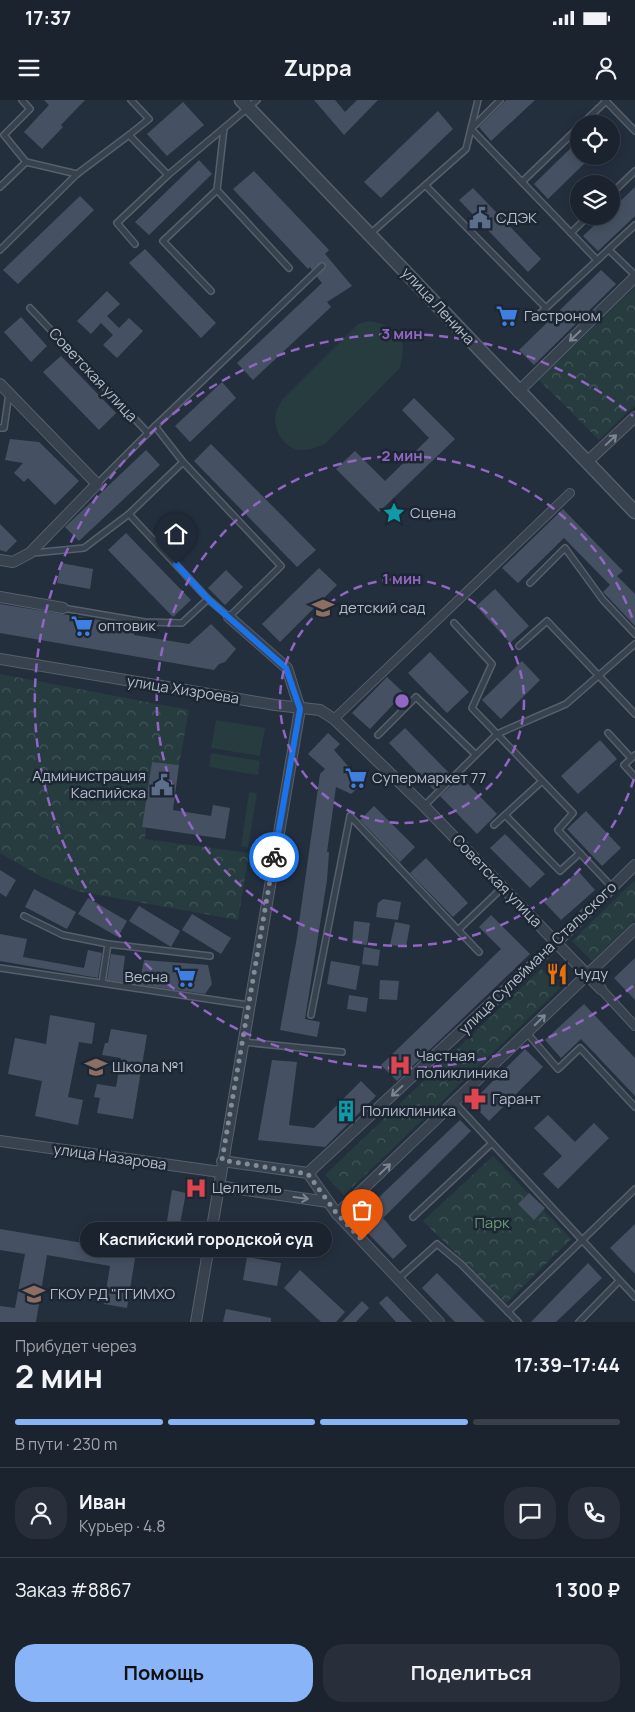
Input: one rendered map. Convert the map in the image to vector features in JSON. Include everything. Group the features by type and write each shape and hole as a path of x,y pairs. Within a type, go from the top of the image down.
{"street":[{"name":"улица Ленина","path":"249,103 518,392 635,512"},
{"path":"518,392 635,276"},
{"path":"0,384 97,484"},
{"path":"587,462 635,418"},
{"name":"Советская улица","path":"0,560 13,562 30,553 97,484"},
{"path":"334,719 570,493"},
{"path":"0,597 64,608"},
{"path":"196,1322 248,1005 300,709 286,668 229,617"},
{"name":"улица Хизроева","path":"0,659 300,709 320,710 334,719 356,740"},
{"name":"Советская улица","path":"356,740 424,806 557,942 635,1026"},
{"name":"улица Сулеймана Стальского","path":"308,1174 557,942 635,865"},
{"path":"337,1214 635,929"},
{"name":"улица Назарова","path":"0,1141 220,1172"},
{"path":"222,1160 308,1174 337,1214 439,1322"},
{"path":"218,1186 328,1202"}],"lane":[{"path":"22,100 30,109 2,137 26,162 77,174"},
{"path":"0,250 77,174 149,119 131,100"},
{"path":"370,234 466,149 478,100"},
{"path":"471,129 500,100"},
{"path":"591,115 605,100 635,131"},
{"path":"135,244 118,223 168,176 224,128 249,103"},
{"path":"211,291 163,241 217,190 224,128"},
{"path":"471,129 597,260"},
{"path":"129,135 168,176"},
{"path":"522,182 570,136"},
{"path":"0,187 26,162"},
{"path":"620,185 635,171"},
{"path":"426,186 546,308"},
{"path":"217,190 289,268"},
{"path":"571,233 579,225"},
{"path":"534,319 635,225"},
{"path":"609,250 635,276"},
{"path":"148,433 322,266"},
{"name":"Советская улица","path":"30,308 148,433 97,484"},
{"path":"0,428 4,428 9,392"},
{"path":"129,514 208,599 229,617 281,566 183,462 155,426"},
{"path":"30,553 84,548 129,514 183,462"},
{"path":"530,583 565,548 603,600 635,634"},
{"path":"64,608 145,622 182,623 208,599"},
{"path":"519,646 547,620 635,714"},
{"path":"454,623 492,664 472,708 573,813 558,830 612,887"},
{"path":"424,806 497,734 566,704 635,644"},
{"path":"378,735 416,697 475,754"},
{"path":"608,733 633,757 624,765 635,777"},
{"path":"494,825 542,781"},
{"path":"505,815 560,871 580,853"},
{"path":"311,1015 350,816 479,952"},
{"path":"458,930 503,888"},
{"path":"24,916 63,935 108,944 210,956"},
{"path":"102,983 108,944"},
{"path":"0,968 248,1005"},
{"path":"527,1033 558,1069 580,1048 635,1107"},
{"path":"242,1042 342,1052"},
{"path":"454,1102 580,1240 635,1297"},
{"path":"413,1217 492,1143"},
{"path":"508,1312 580,1240 635,1189"},
{"path":"399,1278 437,1244 461,1264 518,1322"},
{"path":"579,1322 619,1281"}],"green space":[{"path":"635,287 635,405 599,440 539,380"},
{"path":"369,321 388,326 395,330 399,336 403,349 400,368 325,444 302,450 285,443 278,432 275,419 283,399 358,324"},
{"path":"0,674 189,710 179,765 152,762 142,827 146,828 145,839 249,853 238,920 77,891 42,877 0,853"},
{"path":"216,720 265,728 260,756 211,748"},
{"path":"211,753 260,761 258,775 209,767"},
{"path":"249,792 257,793 248,848 241,846"},
{"path":"635,880 635,920 592,961 572,941"},
{"path":"541,969 560,988 344,1195 325,1175"},
{"name":"Парк","path":"493,1156 571,1239 506,1303 423,1221"}],"building":[{"path":"44,100 85,100 61,125 63,127 42,149 24,132 49,105"},
{"path":"314,100 335,100 345,112 357,100 378,100 344,135"},
{"path":"506,100 535,100 491,141 479,127"},
{"path":"183,102 204,125 167,156 147,134"},
{"path":"438,111 453,129 381,198 364,182"},
{"path":"570,149 570,165 583,165 573,175 570,175 570,178 548,199 534,184"},
{"path":"199,160 212,174 149,235 135,222"},
{"path":"254,171 329,250 325,254 352,286 327,302 331,307 253,380 237,363 322,283 317,277 326,265 321,262 312,270 310,267 308,269 233,189"},
{"path":"635,187 635,216 598,251 583,236 595,225 620,225 620,201"},
{"path":"473,188 541,259 528,272 459,200"},
{"path":"80,196 94,210 18,284 3,270"},
{"path":"145,249 216,323 201,338 129,263"},
{"path":"601,270 616,284 534,365 519,350"},
{"path":"107,291 120,304 107,316 119,328 129,318 143,331 117,358 103,345 113,335 101,323 91,334 77,321"},
{"path":"21,317 47,346 31,362 4,332"},
{"path":"61,356 116,413 99,430 43,372"},
{"path":"222,382 236,398 190,442 175,426"},
{"path":"414,398 455,439 379,512 336,469 355,451 385,481 429,438 402,410"},
{"path":"10,439 39,442 79,481 55,505 28,478 24,482 14,473 23,463 5,460"},
{"path":"211,444 316,550 297,567 194,461"},
{"path":"146,450 160,465 79,541 65,527"},
{"path":"563,509 623,571 617,576 635,594 635,626 603,592 610,585 564,538 518,583 502,568"},
{"path":"0,524 17,541 6,552 0,550"},
{"path":"126,533 191,600 173,617 108,550"},
{"path":"61,563 93,569 90,589 57,583"},
{"path":"319,568 337,585 280,642 262,624"},
{"path":"226,570 243,587 225,605 208,588"},
{"path":"495,589 529,626 510,643 476,606"},
{"path":"0,604 136,626 134,635 189,644 211,624 236,649 225,662 219,664 214,670 0,633"},
{"path":"430,652 469,692 447,713 408,673"},
{"path":"522,661 540,680 501,719 482,700"},
{"path":"387,677 404,693 370,729 352,713"},
{"path":"405,728 450,774 434,790 389,743"},
{"path":"328,733 340,744 334,750 363,783 351,794 336,787 327,852 329,852 327,880 305,1019 320,1022 317,1037 280,1030 297,937 320,774 325,769 308,754"},
{"path":"600,740 617,759 578,794 561,776"},
{"name":"Администрация Каспийска","path":"152,762 179,765 173,810 211,816 213,805 230,808 225,839 142,827"},
{"path":"461,777 497,814 477,834 440,796"},
{"path":"374,806 415,847 400,862 360,820"},
{"path":"586,811 621,848 602,866 567,829"},
{"path":"505,834 545,874 530,888 490,848"},
{"path":"426,858 468,903 453,917 410,873"},
{"path":"0,870 16,880 6,897 0,893"},
{"path":"578,871 595,890 561,920 544,902"},
{"path":"34,889 76,912 67,929 25,907"},
{"path":"88,898 127,921 118,937 78,914"},
{"path":"383,899 401,902 398,920 376,917 378,903"},
{"path":"139,906 180,931 171,947 129,921"},
{"path":"192,914 231,938 221,954 182,930"},
{"path":"491,915 530,954 397,1081 381,1065 501,949 479,927"},
{"path":"354,921 370,923 367,945 352,943"},
{"path":"395,922 410,925 406,947 390,945"},
{"path":"0,934 27,939 23,957 84,968 88,950 102,953 98,978 0,961"},
{"path":"364,947 380,950 378,966 362,964"},
{"path":"111,954 125,956 123,972 141,975 144,960 208,965 212,984 205,994 107,980"},
{"path":"635,958 635,1000 614,978"},
{"path":"331,961 360,966 356,990 327,984"},
{"path":"380,980 399,981 397,1000 379,999"},
{"path":"349,995 368,998 366,1012 347,1009"},
{"path":"584,1004 635,1058 635,1096 581,1039 561,1058 545,1040"},
{"path":"50,1015 95,1023 92,1044 79,1042 68,1097 83,1100 78,1125 35,1116 42,1081 8,1074 15,1038 46,1044"},
{"path":"111,1029 147,1035 133,1119 97,1113 100,1098 94,1097 97,1084 116,1087 121,1058 102,1055 105,1043 108,1043"},
{"path":"525,1049 543,1067 489,1121 471,1103"},
{"name":"Поликлиника","path":"272,1060 297,1062 289,1125 314,1128 361,1081 376,1096 325,1147 258,1140"},
{"path":"548,1115 575,1142 594,1123 609,1138 558,1189 543,1174 562,1156 534,1128"},
{"path":"460,1120 471,1131 383,1218 407,1246 393,1259 355,1220"},
{"path":"172,1190 186,1193 179,1229 166,1227"},
{"path":"529,1193 545,1208 534,1220 518,1204"},
{"path":"635,1224 635,1274 610,1248"},
{"path":"0,1229 136,1252 127,1308 104,1304 110,1266 47,1255 36,1322 0,1322 0,1306 15,1308 25,1254 0,1250"},
{"path":"247,1257 281,1263 277,1286 243,1280"},
{"path":"588,1263 602,1278 556,1322 531,1322"},
{"path":"300,1270 345,1312 336,1322 321,1322 284,1288"},
{"path":"437,1273 485,1322 455,1322 422,1288"},
{"path":"387,1296 412,1322 396,1322 379,1303"},
{"path":"362,1301 369,1308 356,1322 342,1322"},
{"path":"226,1309 271,1318 271,1322 223,1322"}],"way so far":[{"path":"274,857 222,1160 308,1174 337,1214 362,1240"}],"place":[{"name":"СДЭК","path":"480,218"},
{"name":"Гастроном","path":"507,316"},
{"name":"Сцена","path":"394,513"},
{"name":"детский сад","path":"323,608"},
{"name":"оптовик","path":"82,626"},
{"name":"Супермаркет 77","path":"356,778"},
{"name":"Администрация Каспийска","path":"162,785"},
{"name":"Чуду","path":"557,974"},
{"name":"Весна","path":"185,977"},
{"name":"Частная поликлиника","path":"400,1065"},
{"name":"Школа №1","path":"96,1067"},
{"name":"Гарант","path":"475,1099"},
{"name":"Поликлиника","path":"346,1111"},
{"name":"Целитель","path":"196,1188"},
{"name":"Каспийский городской суд","path":"362,1240"},
{"name":"ГКОУ РД \"ГГИМХО","path":"34,1294"}],"route":[{"path":"176,564 208,599 286,668 296,695 300,709 274,857"}]}
